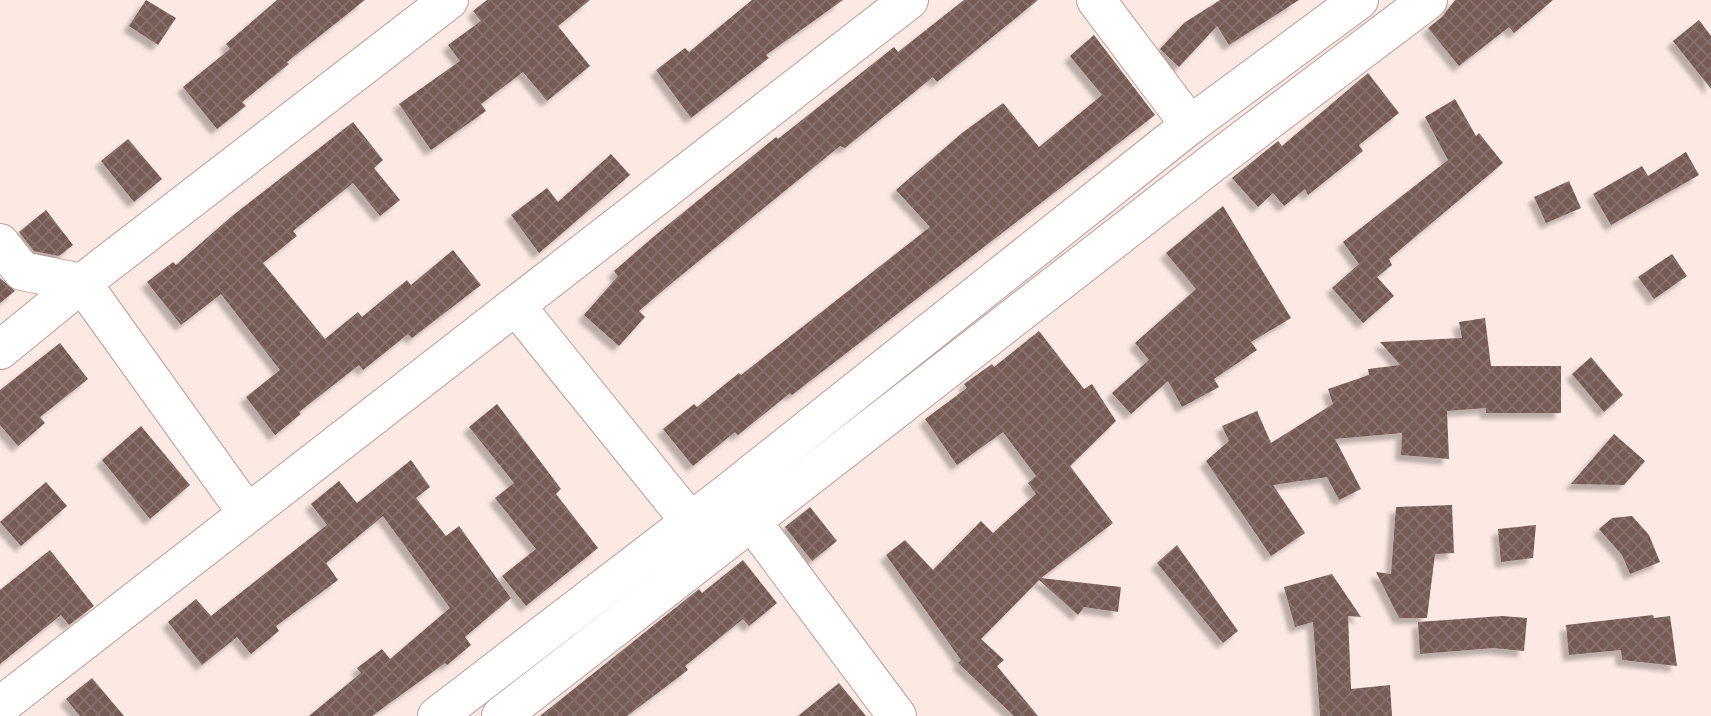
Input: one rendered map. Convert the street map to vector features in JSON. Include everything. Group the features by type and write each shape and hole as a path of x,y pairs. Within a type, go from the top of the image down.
{"street":[{"path":"0,350 82,283 449,0"},
{"path":"0,706 909,0"},
{"path":"1096,0 1190,125"},
{"path":"740,506 940,323 1190,125 1359,0"},
{"path":"457,710 740,506 966,353 1428,0"},
{"path":"0,243 22,271 82,283 247,513"},
{"path":"516,306 701,536"},
{"path":"940,323 966,353"},
{"path":"740,506 897,716"},
{"path":"501,716 701,536"}],"building":[{"path":"146,0 176,18 158,45 129,26"},
{"path":"277,0 365,0 287,62 289,64 242,102 246,106 217,129 183,87 230,49 226,44"},
{"path":"487,0 590,0 558,26 590,66 547,101 523,72 481,104 486,111 431,150 399,104 460,61 448,45 481,21 473,11"},
{"path":"752,0 843,0 766,55 769,58 691,118 656,70 685,48 689,52"},
{"path":"964,0 1038,0 937,82 933,77 845,148 840,146 673,282 639,311 645,317 619,346 584,315 618,276 614,271 658,233 776,137 778,139 894,47 898,52"},
{"path":"1220,0 1299,0 1229,45 1217,26 1179,67 1160,49 1184,23"},
{"path":"1455,0 1553,0 1514,33 1509,27 1459,66 1428,28 1442,17"},
{"path":"1699,20 1711,36 1711,89 1673,41"},
{"path":"1094,35 1155,115 792,395 790,393 738,435 735,432 693,466 663,429 694,404 697,407 739,373 741,375 930,227 896,190 962,133 1003,103 1039,147 1102,95 1070,56"},
{"path":"1368,73 1399,113 1359,145 1363,151 1308,195 1305,189 1284,206 1273,193 1258,207 1232,178 1278,141 1282,146"},
{"path":"1455,99 1476,136 1479,133 1503,163 1389,259 1392,265 1377,277 1394,296 1363,323 1332,288 1359,264 1343,242 1448,160 1425,117"},
{"path":"353,122 383,160 374,168 400,200 380,216 353,183 293,231 297,236 263,263 325,339 358,312 362,317 407,280 411,285 453,250 481,285 412,338 408,334 363,370 359,365 299,412 301,414 275,435 246,397 280,370 221,294 181,325 147,282 173,262 176,265 232,216"},
{"path":"128,139 162,179 134,202 101,161"},
{"path":"1686,152 1699,175 1611,225 1593,194 1642,166 1648,176"},
{"path":"611,154 630,175 539,253 511,215 547,188 558,202"},
{"path":"1569,181 1581,208 1546,223 1534,197"},
{"path":"1223,206 1291,318 1251,342 1257,350 1214,379 1219,387 1182,407 1168,381 1131,414 1112,393 1149,360 1135,343 1196,289 1166,253"},
{"path":"46,210 73,245 59,256 34,251 19,232"},
{"path":"1672,254 1687,276 1654,299 1638,277"},
{"path":"0,278 15,291 0,303"},
{"path":"1485,318 1491,366 1561,366 1561,413 1486,413 1486,408 1447,411 1449,459 1401,455 1402,433 1335,439 1361,489 1339,500 1327,477 1273,485 1305,533 1271,556 1206,461 1229,441 1222,426 1257,411 1271,443 1333,404 1328,389 1369,375 1368,369 1400,365 1380,342 1462,338 1459,322"},
{"path":"1039,331 1084,389 1092,384 1116,421 1070,466 1113,523 1041,578 1121,587 1118,612 1084,607 1078,615 1039,580 981,639 1004,660 997,666 1038,716 1014,716 958,663 961,660 886,555 905,540 933,570 981,521 993,533 1036,494 1028,483 1036,476 1003,432 957,465 925,419 967,388 964,384 992,364 994,367"},
{"path":"60,343 88,379 40,417 45,423 18,446 0,425 0,390"},
{"path":"1591,357 1623,395 1604,412 1572,374"},
{"path":"497,404 561,489 556,494 598,548 526,606 502,576 536,549 495,498 514,483 469,427"},
{"path":"141,426 190,485 150,519 102,460"},
{"path":"1614,434 1645,461 1624,485 1571,484"},
{"path":"411,460 430,487 416,498 446,536 459,526 511,598 465,637 471,645 447,665 445,663 372,716 309,716 361,673 357,668 382,649 390,659 450,608 383,516 326,563 338,580 276,626 279,631 251,654 237,637 202,665 168,622 196,599 211,616 327,525 311,504 339,481 357,503"},
{"path":"46,482 67,506 21,546 0,522"},
{"path":"1452,505 1454,553 1435,554 1427,618 1399,618 1376,572 1391,574 1396,507"},
{"path":"810,507 837,541 812,561 785,527"},
{"path":"1632,516 1649,535 1660,562 1630,574 1622,555 1599,529 1612,518"},
{"path":"1536,525 1533,558 1501,562 1498,529"},
{"path":"1177,545 1238,631 1223,643 1157,563"},
{"path":"50,550 94,606 69,625 61,615 0,664 0,590"},
{"path":"743,560 777,603 749,626 743,619 685,666 688,670 627,716 540,716 699,589 702,593"},
{"path":"1332,574 1361,617 1348,616 1351,689 1390,685 1392,716 1320,716 1313,622 1295,627 1284,587"},
{"path":"1653,615 1654,618 1670,616 1677,666 1622,660 1621,650 1569,655 1566,625"},
{"path":"1502,616 1527,618 1524,651 1493,648 1420,654 1418,622"},
{"path":"92,678 124,716 80,716 66,699"},
{"path":"839,683 866,716 798,716"}]}
